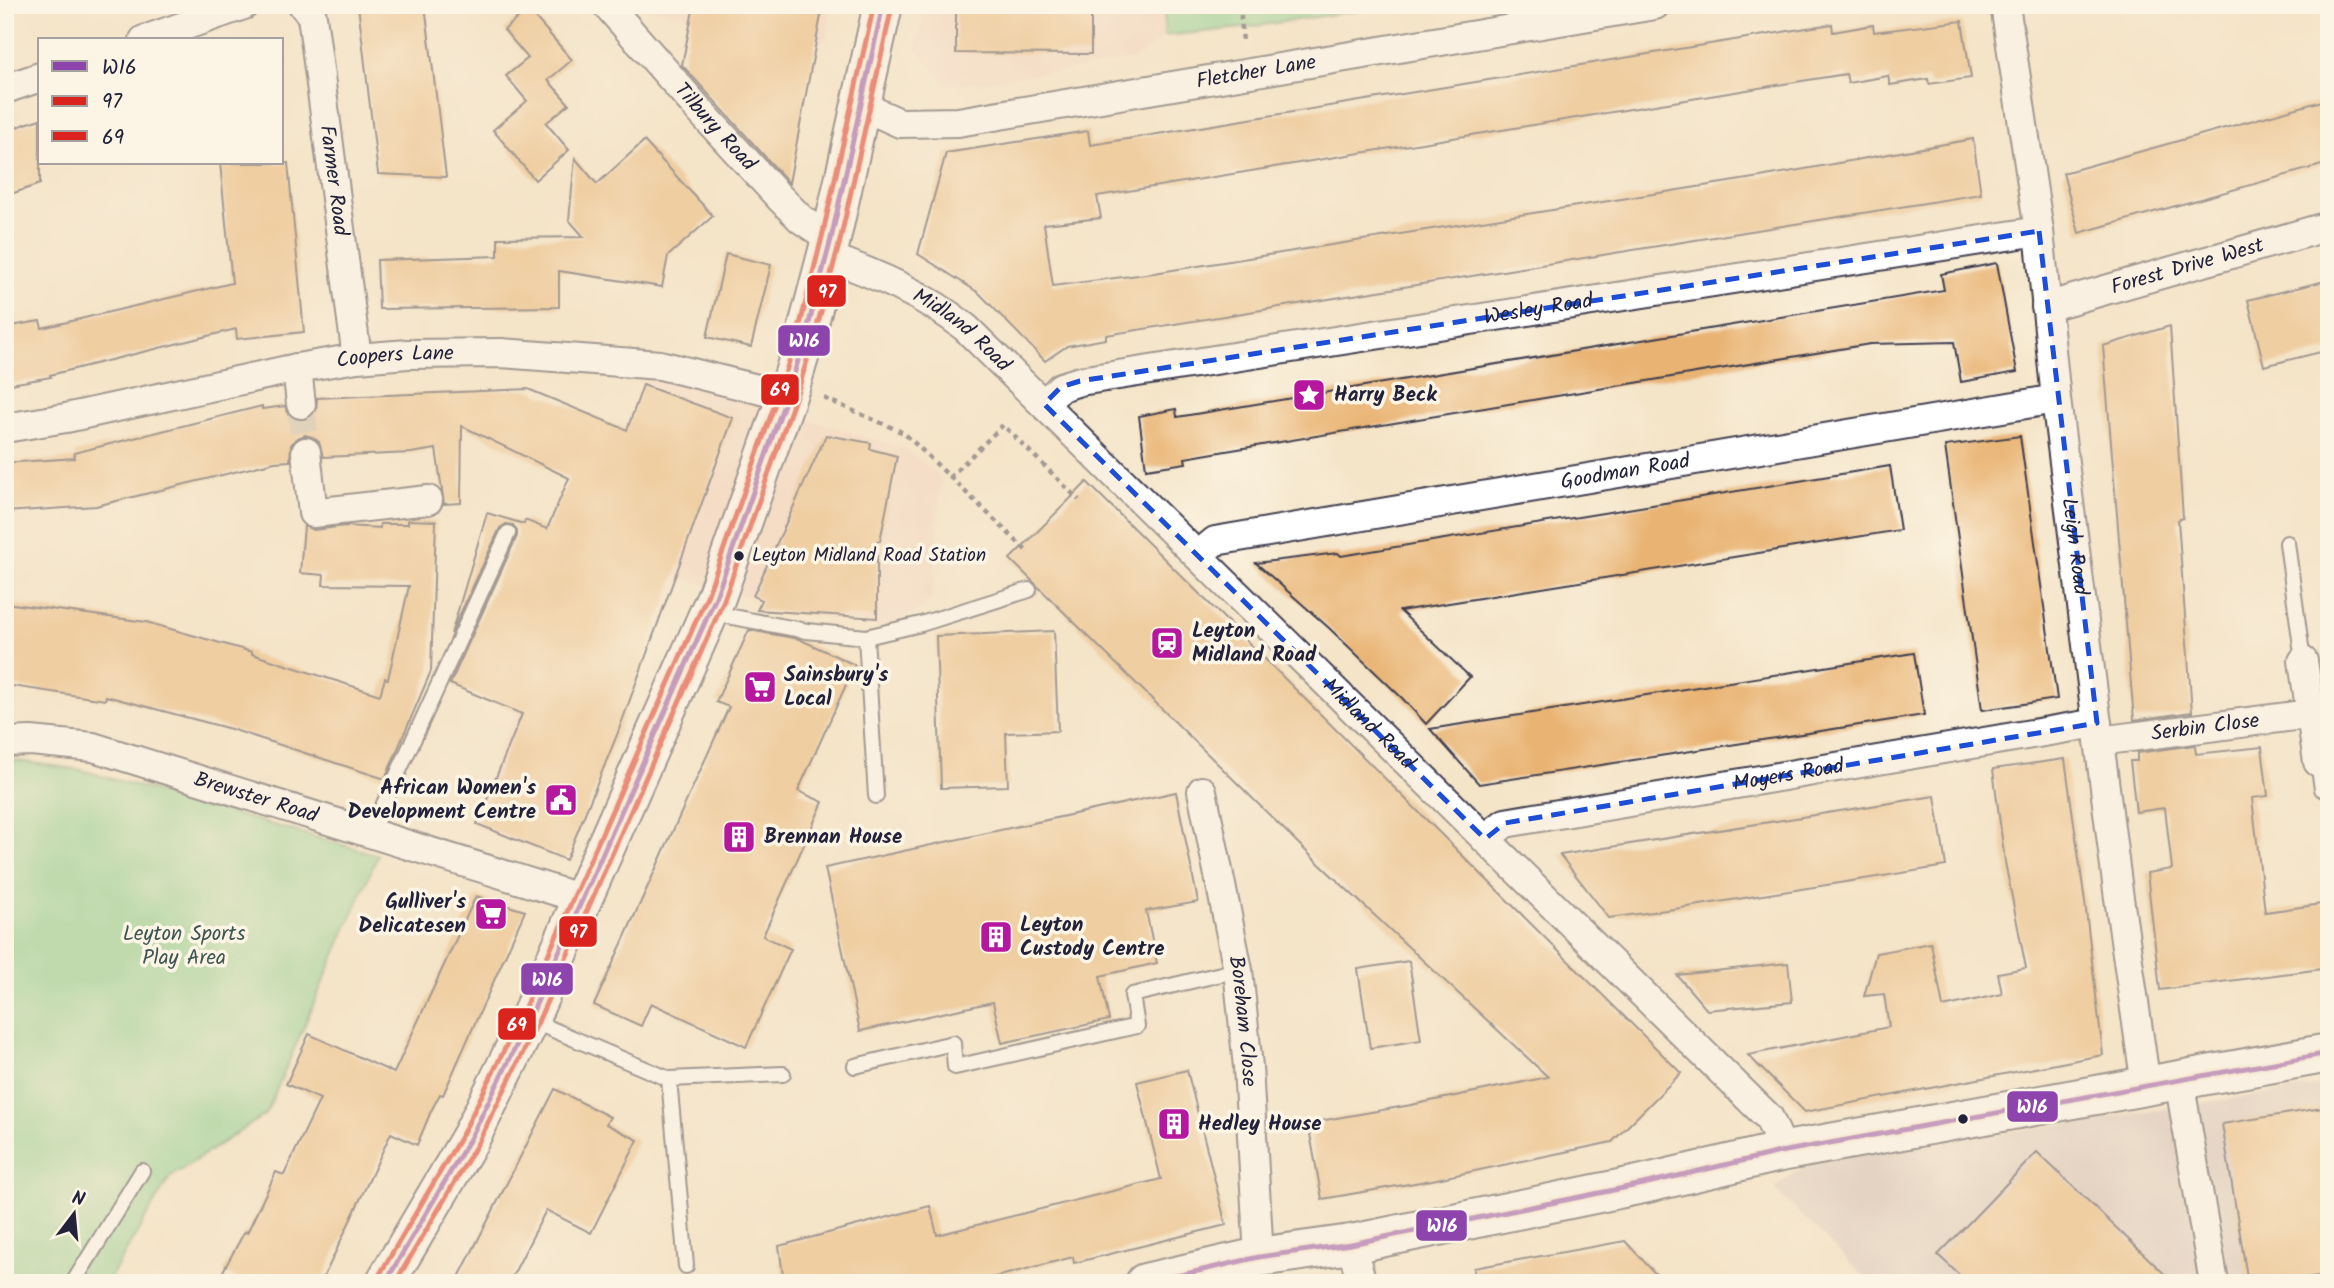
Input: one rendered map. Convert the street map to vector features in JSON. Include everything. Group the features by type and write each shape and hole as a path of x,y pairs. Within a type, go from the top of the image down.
{"main road":[{"path":"385,1283 471,1138 529,1020 709,612 786,396 829,247 883,5"},
{"path":"1145,1283 1259,1257 1352,1244 1643,1184 1780,1152 2329,1053"}],"street":[{"path":"150,38 244,5"},
{"name":"Farmer Road","path":"303,5 312,16 357,358"},
{"name":"Tilbury Road","path":"607,5 701,112 829,247"},
{"name":"Fletcher Lane","path":"862,106 900,123 958,122 1655,5"},
{"name":"Leigh Road","path":"2005,5 2039,231 2056,399 2098,732 2162,1083 2214,1283"},
{"path":"5,89 38,78"},
{"name":"Forest Drive West","path":"2046,307 2329,226"},
{"name":"Wesley Road","path":"1044,404 1061,387 1080,382 2039,231"},
{"name":"Midland Road","path":"829,247 947,312 966,328 1769,1118 1780,1152"},
{"name":"Coopers Lane","path":"5,428 66,418 297,368 357,358 408,354 501,353 660,365 786,396"},
{"path":"297,368 301,404"},
{"name":"Goodman Road","path":"1198,555 1215,541 2056,399"},
{"path":"306,452 313,513 428,500"},
{"path":"2303,661 2320,776"},
{"name":"Serbin Close","path":"2098,732 2310,714"},
{"name":"Moyers Road","path":"1486,839 1505,823 2098,732"},
{"name":"Brewster Road","path":"5,742 31,741 93,747 582,899"},
{"name":"Boreham Close","path":"1202,791 1238,970 1248,1067 1259,1257"},
{"path":"1352,1244 1362,1283"}],"lane":[{"path":"371,832 508,533"},
{"path":"2287,543 2303,661"},
{"path":"709,612 807,631 866,637 921,624 1029,590"},
{"path":"866,637 876,796"},
{"path":"855,1066 953,1043 955,1067 1137,1026 1132,995 1238,970"},
{"path":"529,1020 669,1079 783,1074"},
{"path":"669,1079 687,1266"},
{"path":"73,1283 142,1171"}],"path":[{"path":"832,402 904,433 1028,552"},
{"path":"950,477 1003,425 1079,500"}],"highlighted area":[{"path":"2039,231 2097,723 1505,823 1485,839 1044,404 1061,387 1080,381"}],"shaded area":[{"path":"627,5 833,5 825,41"},
{"path":"924,5 1165,5 1164,36 1137,58 1092,67 946,86 916,47"},
{"path":"647,373 905,448 942,479 932,600 890,628 808,616 675,576 620,727 566,860 470,826"},
{"path":"2329,1084 2329,1283 1871,1283 1774,1189 1808,1162"}],"green space":[{"path":"1165,5 1396,5 1242,28 1164,36"},
{"name":"Leyton Sports Play Area","path":"5,759 81,770 378,855 266,1114 170,1177 107,1283 5,1283"}],"building":[{"path":"358,5 425,5 446,177 378,174"},
{"path":"694,5 823,5 789,183 682,65"},
{"path":"956,5 1091,5 1091,54 956,53"},
{"path":"528,9 572,60 548,80 569,104 546,123 569,150 535,180 493,130 527,101 506,76 528,58 504,30"},
{"path":"1962,21 1971,78 1929,84 1928,79 1890,85 1888,76 1848,83 1846,74 1097,196 1101,218 1044,224 1053,286 1154,273 1760,177 1973,139 1981,194 1106,335 1106,339 1067,346 1045,361 979,293 918,254 946,153 1088,131 1090,145 1832,24 1833,32 1873,25 1874,32"},
{"path":"2329,99 2329,163 2079,233 2063,173"},
{"path":"38,120 40,184 5,196 5,131"},
{"path":"644,141 713,216 668,256 662,287 559,271 559,307 379,309 377,260 498,256 498,238 584,237 569,220 575,158 597,184"},
{"path":"288,163 304,332 237,339 236,329 50,375 51,377 5,385 5,327 40,321 42,328 232,283 220,164"},
{"path":"726,254 771,265 751,347 707,337"},
{"path":"1997,263 2017,372 1961,382 1954,342 1870,344 1185,458 1186,463 1146,469 1139,416 1176,409 1177,417 1944,290 1941,274"},
{"path":"2329,280 2329,350 2264,366 2248,300"},
{"path":"2170,326 2183,518 2178,520 2192,712 2134,720 2103,346"},
{"path":"643,385 733,418 617,735 566,860 477,824 522,714 450,684 517,536 513,525 506,524 500,528 451,634 487,513 524,524 525,520 547,529 569,478 462,426 461,503 444,504 436,449 411,453 323,457 319,442 305,435 297,438 291,445 290,461 275,462 96,506 5,512 5,463 75,458 74,453 262,406 262,409 285,406 288,414 302,421 310,418 316,411 317,398 528,389 627,430"},
{"path":"826,435 871,443 870,449 897,456 880,541 877,541 877,618 757,610 762,600 753,596"},
{"path":"2020,436 2057,699 1982,710 1945,446"},
{"path":"1890,466 1900,530 1400,611 1470,677 1426,724 1329,628 1256,563 1338,553 1341,556"},
{"path":"1087,482 1681,1073 1612,1142 1432,1180 1322,1199 1308,1123 1548,1077 1312,857 1010,559"},
{"path":"408,520 436,521 431,671 385,779 231,729 106,696 105,700 5,685 5,603 146,622 252,652 380,695 385,678 388,679 409,586 323,585 324,575 300,573 304,526 314,530 345,526 380,528 380,524 408,524"},
{"name":"Brennan House","path":"749,630 799,639 855,665 798,791 823,802 763,936 791,949 746,1047 651,1003 641,1026 594,1005 729,707 716,702"},
{"path":"1054,631 1058,731 1006,733 1008,786 941,788 936,636"},
{"path":"1914,653 1924,715 1479,784 1430,729"},
{"path":"2195,745 2196,754 2262,747 2268,796 2252,798 2265,912 2329,903 2329,968 2160,990 2147,873 2172,869 2165,808 2136,812 2130,761 2137,761 2137,753"},
{"path":"2065,759 2103,1055 1805,1112 1748,1055 1889,1027 1884,994 1864,996 1876,953 1931,943 1943,1007 2002,994 1998,973 2026,968 2005,862 1993,769"},
{"name":"Leyton Custody Centre","path":"1176,792 1198,902 1146,911 1157,963 1100,976 1109,1020 1002,1043 993,1002 860,1031 825,868"},
{"path":"1935,796 1946,866 1681,908 1609,918 1560,855"},
{"path":"476,896 525,911 443,1095 440,1094 431,1111 417,1145 391,1133 321,1283 244,1283 223,1271 245,1231 247,1233 276,1172 284,1175 320,1099 286,1084 309,1034 394,1073"},
{"path":"1409,961 1421,1040 1370,1048 1358,969"},
{"path":"1788,963 1792,1002 1707,1010 1677,975"},
{"path":"1187,1070 1226,1225 1074,1263 1073,1257 972,1283 784,1283 779,1246 930,1206 937,1235 1161,1179 1137,1082"},
{"path":"555,1089 610,1117 606,1124 638,1140 591,1233 546,1210 509,1283 456,1283"},
{"path":"2329,1107 2329,1274 2275,1283 2248,1283 2222,1124"},
{"path":"2037,1152 2174,1283 1968,1283 1938,1255"},
{"path":"1625,1241 1664,1283 1475,1283 1474,1268"}],"tunnel":[{"path":"301,404 306,452"}],"transit line":[{"name":"69","path":"377,1279 463,1133 521,1016 708,594 800,325 874,5"},
{"name":"W16","path":"385,1283 471,1137 529,1020 716,597 791,384 808,327 831,239 883,5"},
{"name":"97","path":"395,1283 479,1141 537,1024 724,600 799,387 816,330 840,241 892,7"},
{"name":"W16","path":"1146,1283 1259,1257 1351,1244 1643,1184 1780,1152 2329,1053"}],"place":[{"name":"Harry Beck","path":"1309,395"},
{"name":"Leyton Midland Road Station","path":"739,556"},
{"name":"Leyton Midland Road","path":"1167,643"},
{"name":"Sainsbury's Local","path":"760,687"},
{"name":"African Women's Development Centre","path":"561,800"},
{"name":"Brennan House","path":"739,837"},
{"name":"Gulliver's Delicatesen","path":"491,914"},
{"name":"Leyton Custody Centre","path":"996,937"},
{"name":"Hedley House","path":"1174,1124"}]}
